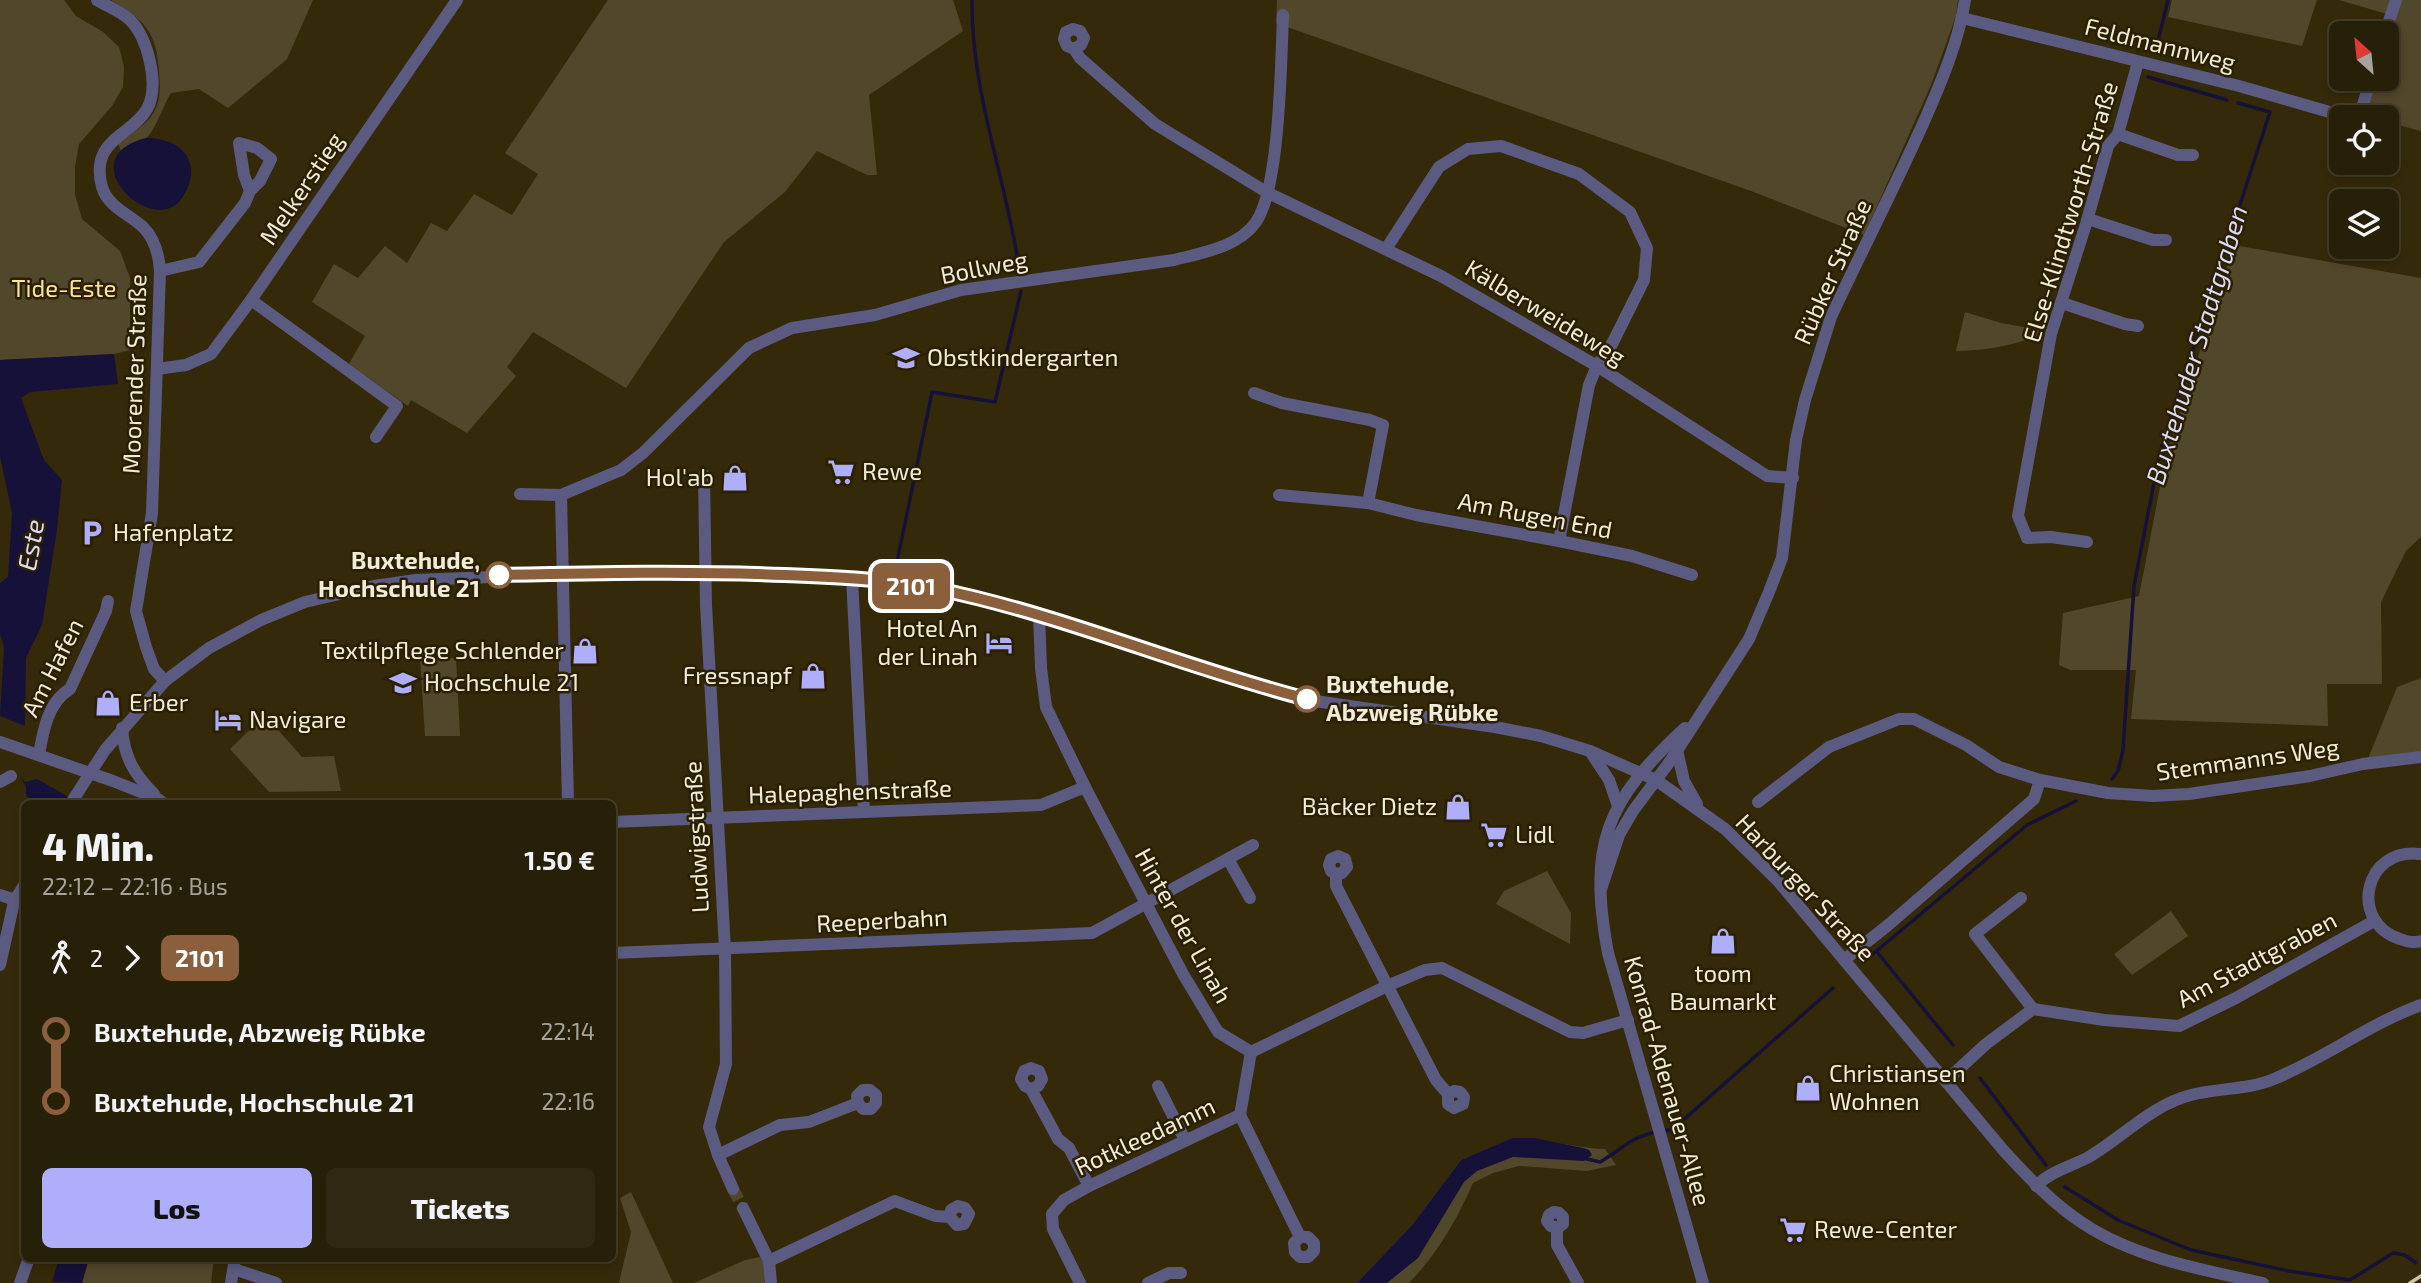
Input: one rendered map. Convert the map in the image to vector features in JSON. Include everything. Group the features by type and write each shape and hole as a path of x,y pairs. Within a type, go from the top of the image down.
{"street":[{"name":"Moorender Straße","path":"97,0 127,17 135,25 145,42 153,91 148,109 109,145 101,163 101,175 106,196 118,209 143,227 159,257 152,513 136,611 154,669 165,681"},
{"name":"Melkerstieg","path":"157,369 186,365 211,354 457,0"},
{"name":"Rübker Straße","path":"1656,780 1749,639 1769,592 1782,558 1796,440 1805,400 1831,317 1904,167 1939,87 1962,18 1965,0"},
{"path":"2389,21 2396,0"},
{"name":"Bollweg","path":"520,494 561,495 621,470 643,453 749,348 792,328 875,315 961,290 1174,260 1206,252 1238,239 1256,222 1268,193 1276,136 1283,15"},
{"name":"Feldmannweg","path":"1962,18 2239,86 2329,112"},
{"name":"Kälberweideweg","path":"1074,49 1080,58 1155,124 1268,193 1441,276 1597,366 1767,476 1793,478"},
{"name":"Else-Klindtworth-Straße","path":"2087,542 2050,537 2027,538 2018,516 2051,334 2108,146 2118,134 2138,62"},
{"path":"2118,134 2178,155 2193,155"},
{"path":"1386,250 1439,167 1468,149 1501,146 1579,174 1630,212 1647,248 1644,280 1588,385 1559,541"},
{"path":"160,271 199,262 245,203 250,191"},
{"path":"2088,219 2153,240 2166,240"},
{"path":"251,300 397,406 376,437"},
{"path":"2062,303 2137,326"},
{"path":"1254,393 1282,403 1370,420 1383,425 1368,503"},
{"name":"Ludwigstraße","path":"704,475 705,572 725,949 726,1064 709,1127 733,1189"},
{"path":"561,495 568,800"},
{"name":"Am Rugen End","path":"1279,495 1368,503 1416,515 1632,556 1692,575"},
{"name":"Harburger Straße","path":"74,799 122,728 165,681 186,663 261,620 305,602 374,586 416,580 563,573 705,572 852,578 936,589 1039,614 1244,683 1308,700 1541,736 1590,751 1656,780 1702,810 1725,829 1778,881 2036,1186 2086,1226 2138,1251 2182,1265 2263,1283"},
{"path":"852,578 864,813"},
{"name":"Am Hafen","path":"39,755 43,729 58,696 70,689 106,611 108,601"},
{"name":"Hinter der Linah","path":"1039,614 1041,668 1046,706 1085,787 1146,905 1218,1032 1251,1052"},
{"name":"Rübker Straße","path":"1641,773 1658,753 1696,718"},
{"name":"Stemmanns Weg","path":"1758,802 1829,747 1899,719 1914,719 1966,745 1999,766 2040,780 2108,793 2170,796 2421,757"},
{"path":"122,728 127,759 136,776 159,800"},
{"path":"0,742 90,772 158,800"},
{"path":"1677,750 1684,781 1702,810"},
{"path":"1590,751 1609,780 1618,806"},
{"name":"Konrad-Adenauer-Allee","path":"1641,773 1618,806 1602,849 1602,924 1703,1283"},
{"name":"Konrad-Adenauer-Allee","path":"1601,889 1619,835 1656,780"},
{"path":"1844,960 2034,799 2040,780"},
{"name":"Halepaghenstraße","path":"616,822 1041,805 1085,787"},
{"name":"Reeperbahn","path":"616,953 1092,933 1253,845"},
{"name":"Am Stadtgraben","path":"2421,854 2408,852 2386,861 2371,877 2368,899 2374,921 2393,937 2413,943 2421,941"},
{"path":"1228,859 1250,898"},
{"path":"1336,874 1336,886 1436,1080 1448,1094"},
{"path":"0,895 12,899 21,895"},
{"path":"0,965 15,902 21,896"},
{"path":"1947,1080 1986,1044 2033,1009 1975,934 2021,898"},
{"name":"Am Stadtgraben","path":"2033,1009 2104,1020 2179,1026 2236,998 2374,921"},
{"path":"1251,1052 1387,986 1426,970 1442,968 1570,1032 1583,1033 1628,1020"},
{"path":"2036,1186 2045,1177 2085,1159 2113,1142 2168,1103 2191,1095 2244,1087 2273,1079 2374,1025 2421,1005"},
{"name":"Rotkleedamm","path":"1080,1283 1054,1229 1052,1214 1064,1200 1089,1186 1240,1115 1251,1052"},
{"path":"1158,1086 1185,1140"},
{"path":"1031,1089 1058,1139 1069,1148 1089,1186"},
{"path":"718,1155 780,1125 809,1122 858,1103"},
{"path":"1240,1115 1300,1237"},
{"path":"769,1261 895,1201 935,1216 950,1217"},
{"path":"743,1208 769,1261 771,1283"},
{"path":"1557,1228 1558,1245 1578,1283"},
{"path":"20,1283 28,1262"},
{"path":"231,1283 234,1264 275,1283"},
{"path":"1148,1283 1169,1273 1181,1273"}],"green space":[{"name":"Tide-Este","path":"0,0 64,0 76,16 103,32 119,47 124,67 123,87 112,106 79,144 75,167 75,194 82,219 120,251 130,278 130,350 114,354 0,360"},
{"path":"111,0 313,0 287,59 228,108 199,89 171,93 149,135 121,151 118,143 144,124 157,106 158,58 147,28"},
{"path":"608,0 953,0 963,31 869,95 877,175 867,175 817,151 785,192 724,242 626,388 533,332 507,367 516,376 467,433 411,400 408,406 349,364 365,336 312,302 334,264 358,278 385,246 407,263 431,223 447,231 474,194 512,215 538,174 505,153"},
{"path":"1277,0 1958,0 1956,16 1931,85 1864,235 1751,191 1276,23"},
{"path":"2172,0 2317,0 2302,46 2168,17"},
{"path":"2339,0 2391,0 2387,14"},
{"path":"2401,0 2421,0 2421,131 2399,125 2399,105 2368,105 2372,91 2399,91 2399,21 2394,21"},
{"path":"2234,245 2421,278 2421,537 2406,551 2381,602 2382,684 2327,684 2328,726 2131,719 2136,670 2070,670 2059,665 2063,613 2139,596 2166,456"},
{"path":"1965,312 2001,323 2040,330 2039,335 1998,347 1956,351"},
{"path":"456,658 460,736 425,736 420,659"},
{"path":"2421,678 2421,752 2367,761 2397,687"},
{"path":"265,715 302,757 334,756 341,791 269,792 230,749"},
{"path":"1547,871 1571,913 1570,944 1496,904 1504,891"},
{"path":"2171,911 2188,936 2132,975 2114,954"},
{"path":"1512,1138 1605,1149 1616,1165 1587,1171 1519,1166 1493,1173 1473,1183 1446,1236 1409,1283 1357,1283 1413,1224 1461,1160"},
{"path":"631,1192 673,1283 619,1283 631,1232 620,1198"},
{"path":"760,1257 767,1269 768,1283 694,1283 745,1260"},
{"path":"88,1262 214,1262 211,1283 82,1283"}],"water":[{"path":"146,138 159,139 180,148 190,165 188,186 182,198 169,208 153,209 137,203 124,191 115,177 114,162 124,148"},
{"name":"Este","path":"114,354 118,384 30,392 21,398 44,460 62,480 42,625 26,658 25,726 0,716 4,647 0,634 0,583 8,577 12,513 0,456 0,360"},
{"path":"21,778 25,782 37,779 74,800 33,800 26,796 26,787"},
{"path":"1512,1138 1534,1138 1583,1148 1589,1150 1592,1155 1584,1161 1513,1157 1477,1171 1464,1182 1418,1258 1387,1283 1357,1283 1413,1224 1461,1160"},
{"path":"58,1262 88,1262 82,1283 52,1282"}],"waterway":[{"path":"972,0 977,69 1020,273"},
{"name":"Buxtehuder Stadtgraben","path":"2157,45 2168,0"},
{"name":"Buxtehuder Stadtgraben","path":"2148,77 2227,100"},
{"name":"Buxtehuder Stadtgraben","path":"2112,779 2118,771 2123,750 2134,586 2160,452 2270,112 2238,103"},
{"path":"897,562 932,392 995,402 1021,291"},
{"name":"Buxtehuder Stadtgraben","path":"1867,959 2027,825 2076,801"},
{"path":"1877,952 1953,1045"},
{"name":"Buxtehuder Stadtgraben","path":"1664,1131 1673,1129 1833,988"},
{"path":"1980,1078 2046,1165"},
{"name":"Buxtehuder Stadtgraben","path":"1583,1158 1600,1162 1632,1141 1656,1132"},
{"path":"2065,1187 2118,1220 2191,1250 2289,1271 2350,1280 2393,1253 2405,1255 2416,1263"}],"tunnel":[{"path":"733,1189 743,1208"}],"railway":[{"path":"2410,1283 2421,1276"}],"bus line":[{"name":"2101","path":"499,575 705,572 852,578 936,589 1039,614 1244,683 1307,699"}],"place":[{"name":"Obstkindergarten","path":"906,358"},
{"name":"Rewe","path":"841,472"},
{"name":"Hol'ab","path":"735,478"},
{"name":"Hafenplatz","path":"92,533"},
{"name":"Buxtehude, Hochschule 21","path":"499,575"},
{"name":"Hotel An der Linah","path":"999,643"},
{"name":"Textilpflege Schlender","path":"585,651"},
{"name":"Fressnapf","path":"813,676"},
{"name":"Hochschule 21","path":"403,683"},
{"name":"Buxtehude, Abzweig Rübke","path":"1307,699"},
{"name":"Erber","path":"108,703"},
{"name":"Navigare","path":"228,720"},
{"name":"Bäcker Dietz","path":"1458,807"},
{"name":"Lidl","path":"1494,835"},
{"name":"toom Baumarkt","path":"1723,941"},
{"name":"Christiansen Wohnen","path":"1808,1088"},
{"name":"Rewe-Center","path":"1793,1230"}]}
